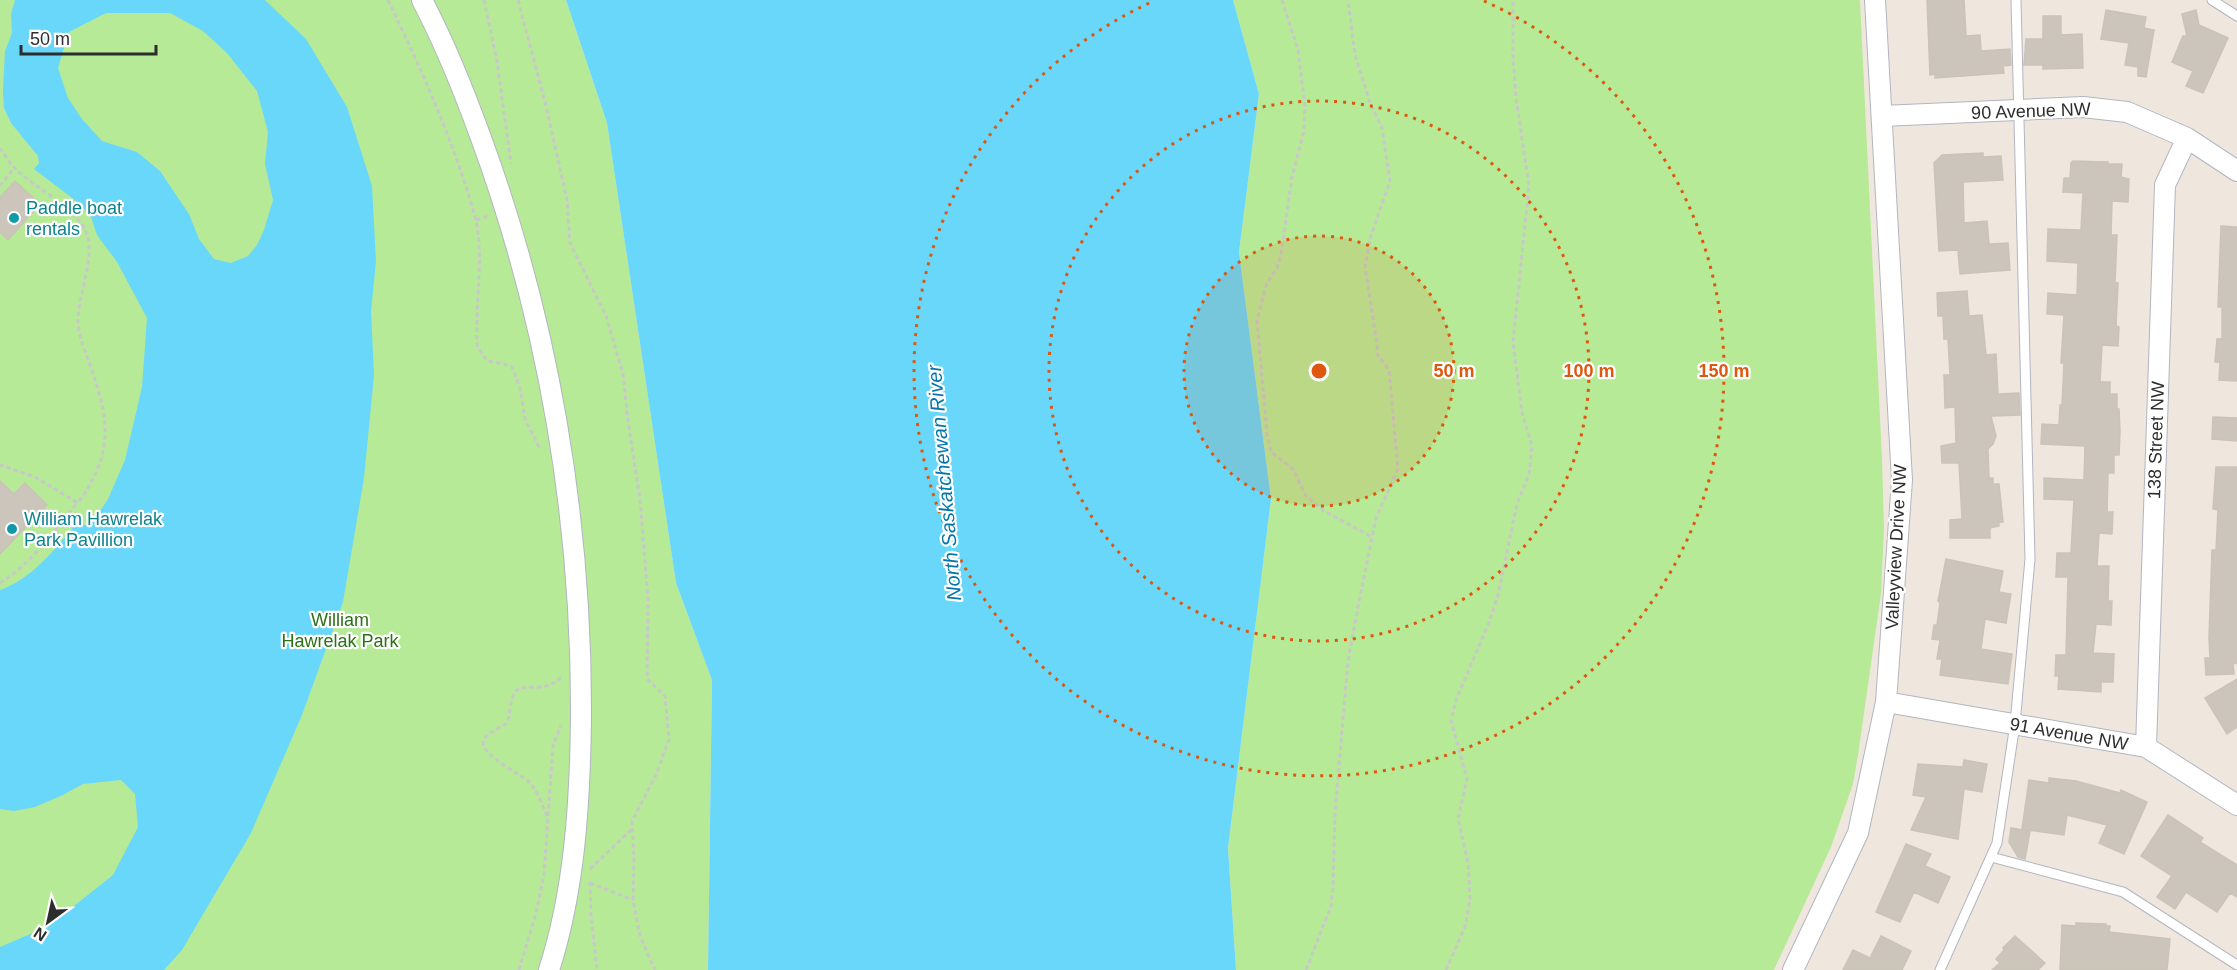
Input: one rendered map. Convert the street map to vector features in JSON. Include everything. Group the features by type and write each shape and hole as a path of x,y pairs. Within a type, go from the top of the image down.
{"street":[{"path":"422,0 453,66 479,134 524,272 542,349 568,500 580,646 580,756 570,878 549,970"},
{"name":"Valleyview Drive NW","path":"1793,970 1858,833 1886,702 1902,480 1875,0"},
{"name":"90 Avenue NW","path":"1882,116 2083,107 2127,112 2187,138 2237,171"},
{"name":"138 Street NW","path":"2146,747 2165,185 2187,138"},
{"name":"91 Avenue NW","path":"1886,702 2146,747 2237,806"}],"lane":[{"path":"1940,970 1997,843 2015,724 2030,559 2016,0"},
{"path":"2212,0 2237,16"},
{"path":"1990,857 2123,892 2237,965"}],"path":[{"path":"388,0 442,121 476,220 479,258 477,344 480,352 490,362 512,366 520,388 525,419 543,455"},
{"path":"518,0 545,102 567,200 570,243 606,316 623,374 627,421 640,499 648,599 647,679 665,696 669,739 656,775 632,821 633,900 640,936 655,970"},
{"path":"1282,0 1298,50 1305,106 1304,131 1292,177 1281,254 1277,268 1267,284 1257,320 1268,435 1271,452 1293,469 1306,496 1324,511 1372,537"},
{"path":"1306,970 1331,906 1335,812 1348,661 1376,518 1398,469 1389,370 1377,354 1365,267 1371,236 1390,181 1382,128 1370,103 1355,56 1348,0"},
{"path":"1446,970 1465,927 1470,900 1468,862 1458,819 1467,779 1452,720 1456,700 1488,625 1498,595 1517,504 1529,474 1532,446 1522,413 1513,342 1529,186 1516,99 1513,0"},
{"path":"0,148 14,168 72,213 87,234 88,256 80,295 78,322 82,342 102,398 105,415 104,446 87,490 44,544 16,572 0,584"},
{"path":"0,186 14,168"},
{"path":"476,220 496,213"},
{"path":"0,465 35,477 78,503"},
{"path":"548,819 529,782 490,756 483,746 483,741 485,737 507,723 513,697 517,691 522,688 536,689 547,686 558,680 566,669 567,678"},
{"path":"519,970 536,912 544,874 553,746 564,719"},
{"path":"589,870 632,829"},
{"path":"590,883 633,900"}],"green space":[{"name":"William Hawrelak Park","path":"0,0 566,0 607,123 676,583 712,680 708,970 0,970"},
{"path":"1233,0 1860,0 1882,459 1884,529 1881,594 1853,784 1831,847 1774,970 1236,970 1228,848 1271,499 1239,252 1259,94"}],"water":[{"path":"15,0 265,0 306,39 347,107 372,186 376,261 371,311 374,375 364,478 343,602 302,715 251,833 182,950 164,970 0,970 0,947 35,932 65,913 113,875 138,827 135,794 121,780 83,784 35,807 14,811 0,809 0,590 33,571 76,524 86,525 93,522 108,499 125,460 142,387 147,318 117,262 97,235 91,217 76,201 34,169 39,163 38,156 11,123 4,108 5,51 12,33 11,14","holes":["106,13 170,13 203,31 227,53 257,91 268,132 265,164 273,200 257,245 248,256 231,263 214,259 199,239 189,214 160,171 137,152 102,141 82,119 68,98 58,68 69,32"]},
{"name":"North Saskatchewan River","path":"566,0 1233,0 1259,94 1239,252 1271,499 1228,848 1236,970 708,970 712,680 676,583 607,123"}],"building":[{"path":"1927,0 1964,0 1966,36 1980,35 1981,51 2010,49 2011,65 2003,66 2004,73 1935,78 1935,74 1930,75"},
{"path":"2106,10 2146,17 2144,28 2154,30 2146,77 2138,76 2138,67 2125,65 2129,43 2101,39"},
{"path":"2196,10 2199,25 2228,38 2203,93 2186,86 2193,71 2172,62 2183,36 2187,36 2182,14"},
{"path":"2043,16 2061,16 2061,35 2082,34 2083,68 2043,69 2043,65 2024,65 2026,39 2043,39"},
{"path":"1983,153 1983,157 2001,156 2003,180 1963,182 1964,223 1987,221 1989,244 2008,243 2010,270 1960,274 1958,250 1939,251 1934,163 1942,155"},
{"path":"2073,161 2122,164 2121,177 2129,179 2128,202 2112,201 2111,235 2117,235 2115,283 2118,283 2116,326 2119,327 2118,346 2102,345 2100,382 2110,382 2110,394 2117,394 2120,431 2119,455 2114,455 2114,473 2108,473 2107,512 2113,512 2112,534 2099,533 2097,566 2109,566 2108,601 2112,601 2111,625 2096,624 2093,653 2114,654 2113,682 2101,682 2101,692 2058,689 2059,676 2055,676 2056,655 2066,655 2068,577 2056,577 2057,553 2071,553 2074,500 2044,499 2044,478 2084,480 2085,446 2041,444 2042,424 2059,425 2064,363 2061,363 2064,315 2047,314 2048,293 2077,295 2078,263 2047,261 2048,229 2081,230 2083,193 2063,192 2064,178 2070,178"},
{"name":"Paddle boat rentals","path":"15,181 40,204 8,240 0,232 0,197"},
{"path":"2221,226 2237,227 2237,381 2219,380 2220,362 2215,362 2217,339 2222,339 2222,307 2218,307"},
{"path":"1967,291 1969,316 1982,315 1986,355 1996,354 1998,394 2019,393 2020,415 1991,416 1996,436 1988,449 1989,478 1993,478 1993,484 1999,484 2003,522 1999,522 1999,526 1990,528 1990,538 1950,538 1950,520 1962,519 1959,463 1942,463 1941,446 1956,443 1955,407 1945,408 1944,375 1950,375 1948,339 1944,339 1943,316 1938,316 1937,293"},
{"path":"2213,417 2237,418 2237,441 2212,439"},
{"path":"2216,467 2237,467 2237,663 2233,664 2234,674 2206,675 2205,658 2210,658 2212,550 2216,550 2218,510 2213,509"},
{"name":"William Hawrelak Park Pavillion","path":"0,481 14,494 25,483 47,505 0,554"},
{"path":"1946,559 2003,571 1999,592 2011,594 2006,623 1985,619 1981,649 2012,654 2008,684 1940,675 1942,659 1937,659 1940,640 1932,639 1934,625 1937,625 1940,603 1938,601"},
{"path":"2237,679 2237,727 2227,734 2205,698"},
{"path":"1964,760 1987,764 1982,792 1964,789 1958,839 1911,830 1926,797 1913,795 1918,764 1963,767"},
{"path":"2049,778 2076,781 2120,793 2121,790 2147,802 2124,854 2099,843 2107,825 2067,815 2064,835 2022,829 2029,780 2049,783"},
{"path":"2168,815 2203,838 2200,842 2237,865 2237,897 2230,893 2217,912 2186,892 2175,909 2157,897 2172,876 2141,856"},
{"path":"2011,828 2030,831 2025,859 2018,857 2009,842"},
{"path":"1906,844 1931,854 1925,866 1950,877 1938,903 1914,892 1900,922 1876,912"},
{"path":"2076,923 2106,924 2110,926 2109,932 2170,939 2167,970 2060,970 2062,925 2076,926"},
{"path":"1881,936 1911,951 1902,970 1843,970 1853,950 1870,958"},
{"path":"2015,936 2045,963 2038,970 1992,970 2000,963 1996,959 2004,950 2003,948"}],"place":[{"name":"Paddle boat rentals","path":"14,218"},
{"name":"William Hawrelak Park Pavillion","path":"12,529"}]}
